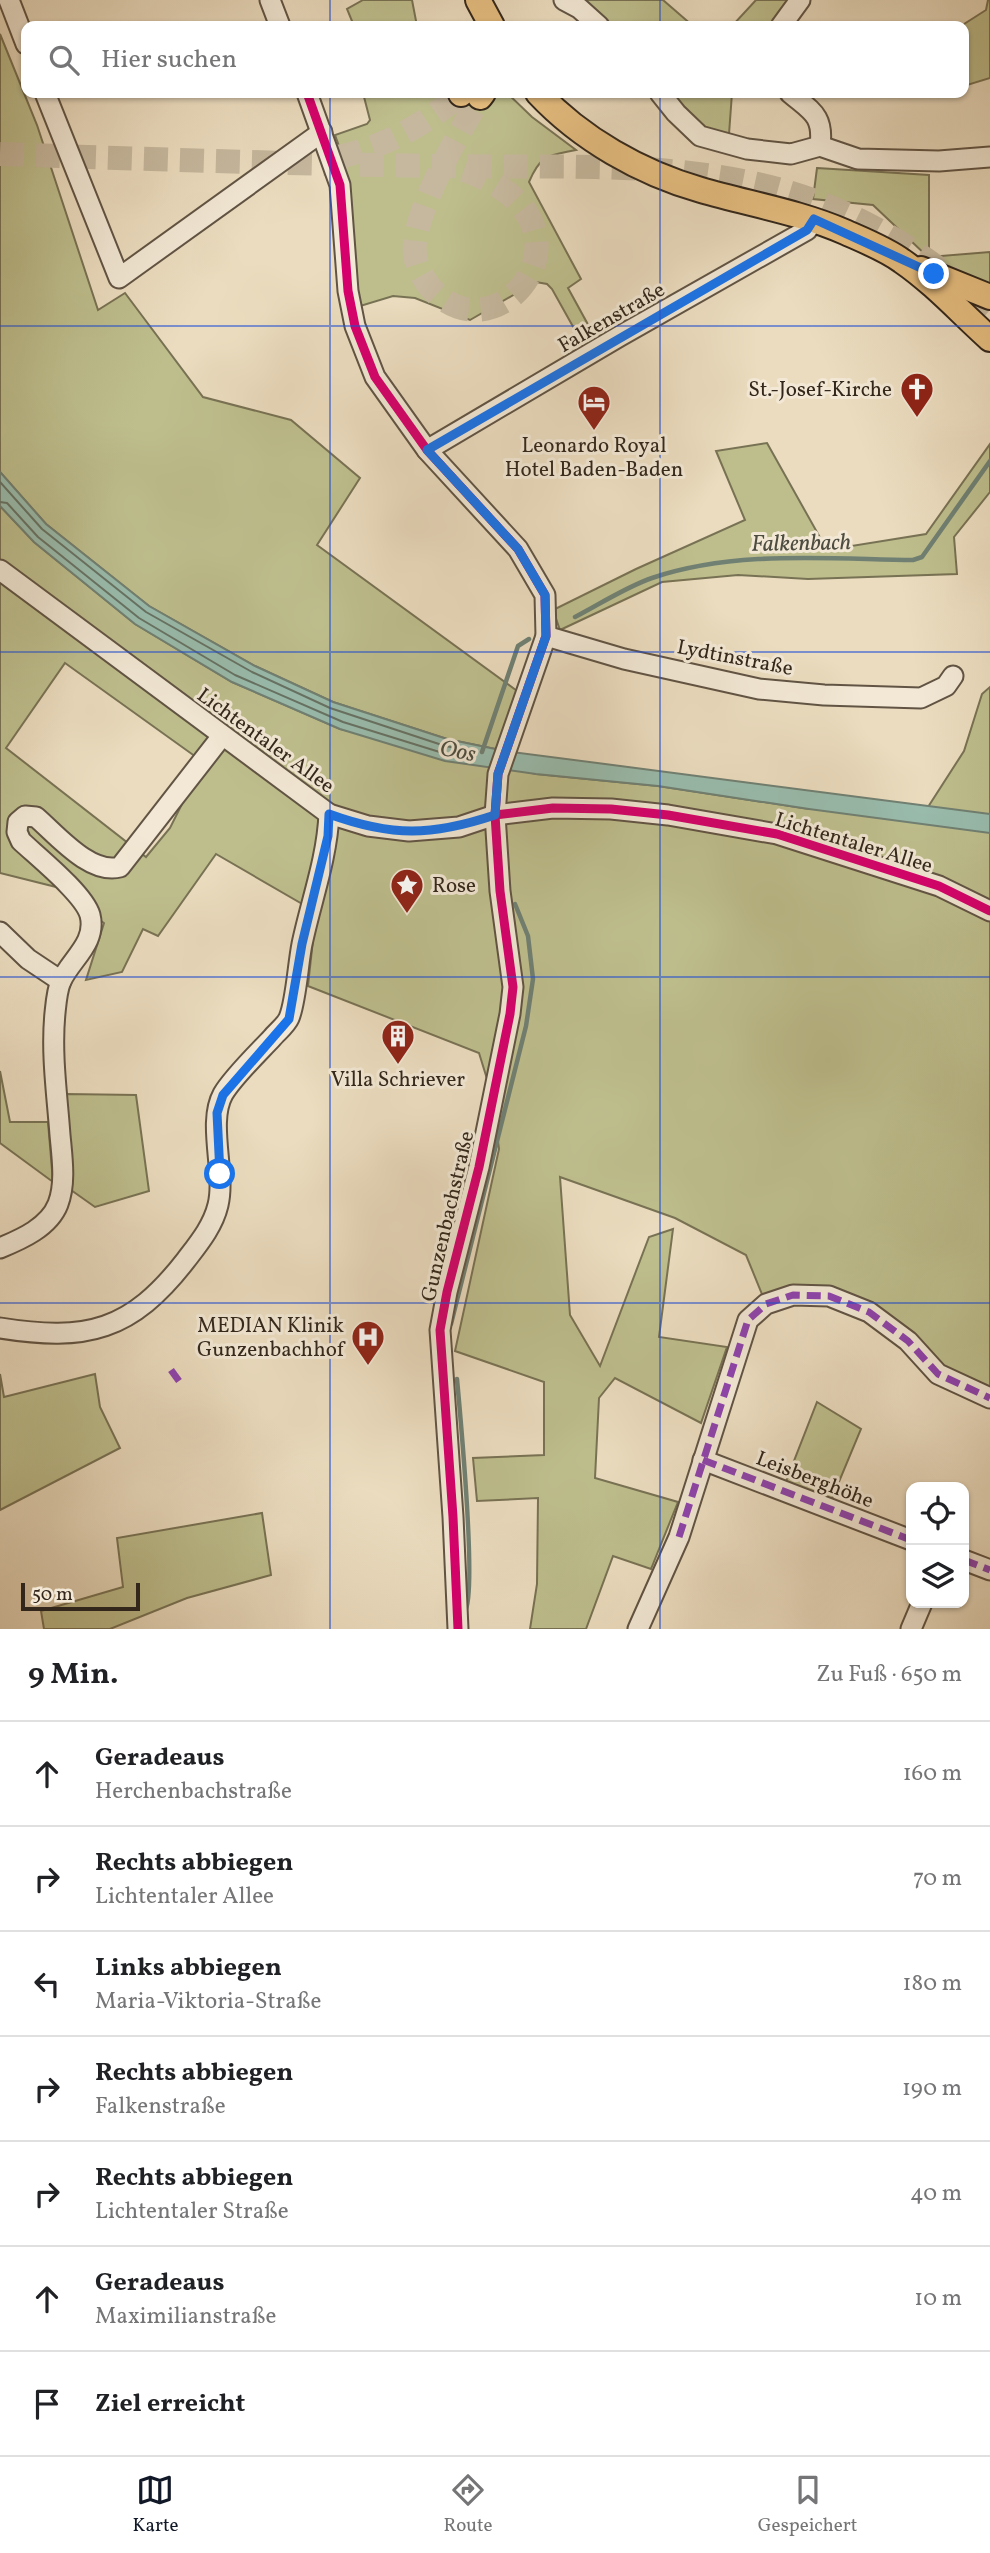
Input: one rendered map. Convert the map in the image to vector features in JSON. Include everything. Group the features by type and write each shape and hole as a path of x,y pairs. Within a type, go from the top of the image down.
{"main road":[{"path":"478,0 489,21"},
{"path":"543,98 574,127 643,168 699,190 814,219 901,260 990,297"},
{"path":"901,260 987,328"}],"street":[{"path":"9,0 21,31"},
{"path":"270,0 278,21"},
{"path":"564,0 579,8 593,21"},
{"path":"785,21 800,0"},
{"path":"47,98 119,278 322,132"},
{"path":"309,98 340,184 348,291 355,326 375,377 427,450 518,549 545,595 546,636"},
{"path":"664,98 700,136 747,149 791,154 820,146 858,159 939,161 990,157"},
{"path":"796,98 817,116 822,130 820,146"},
{"name":"Falkenstraße","path":"427,450 807,230 814,219"},
{"name":"Lichtentaler Allee","path":"0,570 329,814 368,827 409,831 459,827 495,815 553,808 611,809 668,816 777,834 939,886 990,911"},
{"name":"Lydtinstraße","path":"546,636 624,659 759,689 824,695 921,698 946,686 953,676"},
{"name":"Gunzenbachstraße","path":"457,1629 453,1517 440,1330 478,1167 510,1014 513,987 500,891 495,815 498,774 546,636"},
{"path":"0,1248 39,1228 51,1216 58,1202 62,1164 54,1033 61,981 83,950 90,927 90,916 78,895 21,841 16,827 25,816 36,817 95,866 112,869 120,867 222,736"},
{"path":"0,1328 39,1334 94,1331 134,1313 174,1275 208,1232 218,1205 220,1174 217,1113 223,1095 289,1019 302,944 328,836 329,814"},
{"path":"0,932 28,959 61,981"},
{"path":"638,1629 679,1537 748,1321 766,1304 793,1295 829,1296 869,1312 908,1342 938,1374 990,1398"},
{"name":"Leisberghöhe","path":"703,1460 906,1538"},
{"path":"969,1562 990,1570"},
{"path":"911,1629 920,1608"}],"green space":[{"path":"363,0 412,0 416,21 352,21 347,9"},
{"path":"581,0 663,0 687,21 602,21"},
{"path":"756,0 788,0 774,21 737,21"},
{"path":"990,0 990,78 969,84 969,21 986,10"},
{"path":"0,34 21,86 21,98 26,98 37,125 98,310 125,293 203,397 291,420 360,478 317,545 524,696 505,751 447,739 333,702 255,666 149,606 46,524 0,472"},
{"path":"364,98 512,98 532,117 576,150 546,158 537,166 529,182 581,279 568,288 597,341 585,348 552,289 547,284 536,282 470,320 415,298 393,296 357,307 340,185 343,157 335,135 367,124 370,120"},
{"path":"674,98 732,98 729,134 702,129"},
{"path":"817,168 929,175 929,257 990,252 990,291 929,258 873,205 813,199"},
{"path":"767,443 827,550 926,534 990,444 990,492 954,537 957,574 808,579 738,575 662,582 560,630 553,610 745,520 716,451"},
{"path":"0,506 34,542 135,624 232,682 340,729 536,774 658,786 809,809 928,807 964,751 982,694 990,687 990,1398 908,1341 829,1296 766,1304 746,1255 675,1218 560,1177 570,1315 600,1366 649,1237 673,1229 659,1337 727,1347 701,1423 615,1378 599,1398 595,1478 678,1502 651,1569 613,1556 586,1629 530,1629 537,1584 538,1498 477,1501 473,1458 544,1455 544,1382 455,1351 499,1149 492,1095 479,1053 308,986 316,912 216,854 158,936 143,929 122,972 86,980 104,923 56,887 0,873","holes":["65,663 203,762 170,828 146,857 6,748"]},
{"path":"0,1071 10,1122 48,1122 53,1182 0,1143"},
{"path":"66,1094 136,1095 149,1191 95,1207 71,1190"},
{"path":"0,1374 4,1397 95,1374 100,1407 120,1448 0,1510"},
{"path":"817,1402 861,1429 831,1501 785,1484"},
{"path":"262,1513 271,1575 187,1598 110,1629 44,1629 41,1611 123,1587 117,1538"}],"water":[{"name":"Oos","path":"0,472 46,524 149,606 255,666 333,702 447,739 505,751 990,814 990,833 658,786 536,774 445,761 340,729 232,682 135,624 34,542 0,506"}],"waterway":[{"name":"Falkenbach","path":"575,617 652,578 716,563 781,558 913,560 922,557 990,461"},
{"name":"Falkenbach","path":"482,752 518,646 529,639"},
{"path":"451,1324 526,1026 533,979 528,936 515,904"},
{"path":"457,1379 469,1538 468,1597 465,1611"}],"tunnel":[{"path":"338,157 372,147 404,133 456,98"},
{"path":"464,170 508,193 531,221 536,250 528,277 509,298 485,309 457,306 430,287 418,267 415,255 418,227 424,208 451,148 479,98"},
{"path":"0,154 329,164 611,168 740,180 810,199 866,223 918,254 990,310"}],"marked path":[{"path":"679,1537 748,1320 766,1304 793,1295 829,1296 869,1312 908,1341 938,1374 990,1398"},
{"path":"171,1370 179,1381"},
{"path":"703,1460 906,1538"},
{"path":"969,1562 990,1570"}],"cycle path":[{"path":"309,98 340,185 348,291 355,326 375,377 427,450 518,549 545,595 546,636 498,774 495,815 500,891 513,987 510,1014 479,1167 440,1330 458,1629"},
{"path":"495,815 553,808 611,809 668,815 777,834 939,886 990,911"}],"place":[{"name":"St.-Josef-Kirche","path":"917,419"},
{"name":"Leonardo Royal Hotel Baden-Baden","path":"594,432"},
{"name":"Rose","path":"407,915"},
{"name":"Villa Schriever","path":"398,1066"},
{"name":"MEDIAN Klinik Gunzenbachhof","path":"368,1367"}],"route":[{"path":"220,1174 217,1113 223,1095 289,1019 302,944 328,836 329,814 368,827 409,831 459,827 495,815 498,774 546,636 545,595 518,549 427,450 807,230 814,219 934,274"}]}
